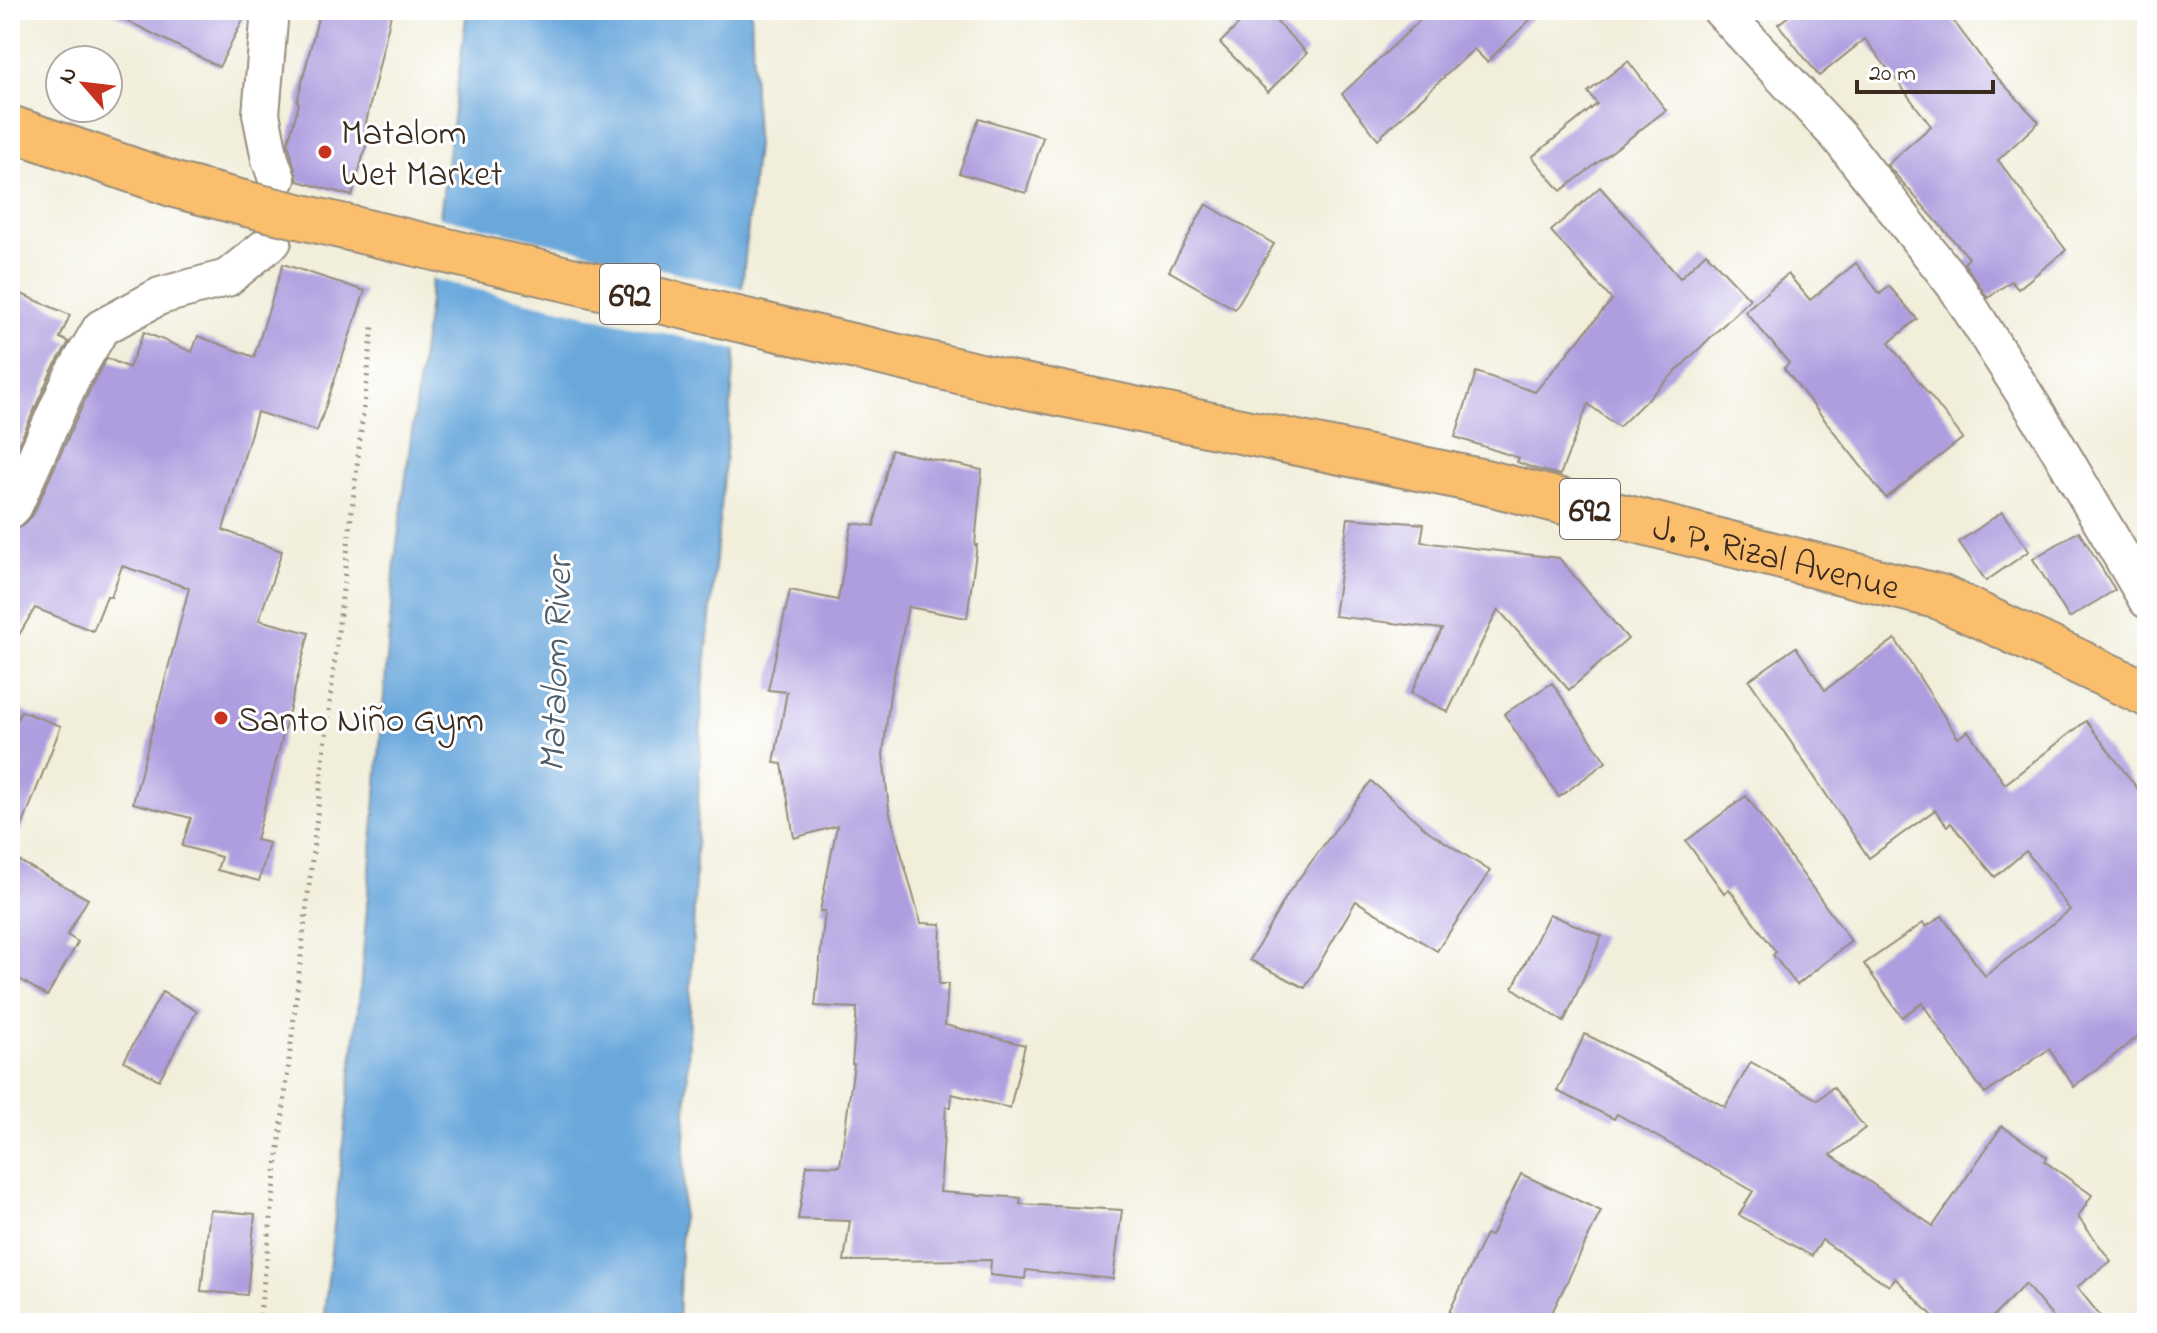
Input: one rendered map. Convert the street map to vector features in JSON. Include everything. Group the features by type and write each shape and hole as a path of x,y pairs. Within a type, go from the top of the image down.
{"main road":[{"name":"692","path":"10,128 178,186 262,192"},
{"name":"J. P. Rizal Avenue","path":"262,192 1014,384 1485,482 1940,597 2147,694"}],"street":[{"path":"262,192 270,159 261,114 270,10"},
{"path":"1721,10 1839,137 1957,288 2053,439 2147,600"},
{"path":"10,510 71,379 101,328 160,296 227,278 273,241"}],"path":[{"path":"259,1323 373,326"}],"water":[{"name":"Matalom River","path":"467,10 751,10 756,144 702,700 678,1323 323,1323 360,992 395,560"}],"pier":[{"path":"436,216 746,289 740,351 428,278"}],"building":[{"path":"106,10 248,10 219,67"},
{"path":"320,10 392,10 365,127 371,128 352,196 298,181 288,143"},
{"path":"1253,10 1265,10 1307,53 1268,92 1220,43"},
{"path":"1431,10 1540,10 1487,62 1474,49 1378,139 1342,94"},
{"path":"1797,10 1945,10 1993,73 2039,122 1998,160 2066,250 2018,289 2011,281 1988,298 1964,263 1969,258 1887,165 1931,126 1865,39 1819,76 1778,24"},
{"path":"1628,61 1666,110 1561,191 1532,157 1597,104 1588,92"},
{"path":"979,118 1043,137 1026,193 959,173"},
{"path":"1600,187 1680,278 1706,253 1750,299 1619,427 1588,404 1560,475 1533,468 1517,462 1519,458 1455,437 1476,372 1535,392 1612,300 1551,231"},
{"path":"1206,204 1274,244 1235,309 1169,271"},
{"path":"1856,263 1880,294 1889,286 1917,319 1889,343 1963,438 1886,498 1784,368 1789,363 1745,311 1788,274 1810,300"},
{"path":"283,264 365,291 317,431 257,412 223,530 282,551 259,620 309,633 256,840 269,843 259,881 217,870 221,857 182,846 191,818 133,803 189,588 122,566 111,597 107,596 93,631 35,608 10,650 10,530 24,525 33,515 107,358 129,368 144,332 192,352 198,336 254,357"},
{"path":"10,289 70,315 60,338 69,342 52,370 10,464"},
{"path":"891,450 982,470 977,545 967,618 908,607 890,694 883,755 889,810 921,923 941,924 939,984 948,984 945,1025 1025,1045 1010,1108 952,1094 951,1107 946,1107 940,1192 1021,1198 1020,1204 1122,1210 1113,1279 1026,1270 1025,1279 990,1275 991,1260 844,1261 850,1221 798,1219 807,1165 840,1166 854,1064 857,1008 815,1006 825,911 820,911 837,826 794,838 782,764 774,763 787,692 768,690 790,590 838,600 852,523 874,526"},
{"path":"2002,512 2029,551 1986,581 1959,542"},
{"path":"1348,518 1424,524 1421,542 1559,558 1628,639 1569,690 1498,609 1448,712 1411,693 1442,629 1334,616"},
{"path":"2079,531 2115,590 2069,618 2033,559"},
{"path":"1895,639 1958,738 1968,731 2005,784 2086,721 2147,801 2147,1029 2074,1087 2049,1049 1985,1094 1922,1003 1902,1017 1864,964 1923,923 1926,927 1942,916 1985,976 2070,910 2026,851 1995,877 1951,823 1947,826 1935,810 1869,858 1749,680 1796,647 1825,690"},
{"path":"1552,683 1606,762 1559,797 1504,714"},
{"path":"21,711 61,726 13,850 10,850 10,739"},
{"path":"1371,781 1428,831 1490,871 1437,951 1356,901 1305,988 1250,960 1289,892"},
{"path":"1746,796 1851,941 1797,985 1729,889 1724,893 1686,841"},
{"path":"10,856 88,899 67,935 78,942 47,996 10,973"},
{"path":"1549,914 1602,936 1564,1022 1513,988"},
{"path":"162,992 197,1011 159,1080 124,1061"},
{"path":"1585,1034 1725,1107 1751,1062 1818,1100 1833,1087 1865,1128 1831,1155 1933,1226 2002,1126 2047,1157 2044,1161 2092,1195 2078,1217 2111,1261 2077,1287 2106,1323 2058,1323 2025,1284 1987,1323 1940,1323 1895,1278 1889,1286 1822,1240 1812,1256 1739,1215 1753,1191 1617,1114 1614,1119 1557,1091"},
{"path":"1521,1174 1601,1211 1547,1323 1444,1323 1486,1234 1491,1236"},
{"path":"210,1210 255,1214 247,1295 201,1291"}],"place":[{"name":"Matalom Wet Market","path":"325,152"},
{"name":"Santo Niño Gym","path":"221,718"}]}
